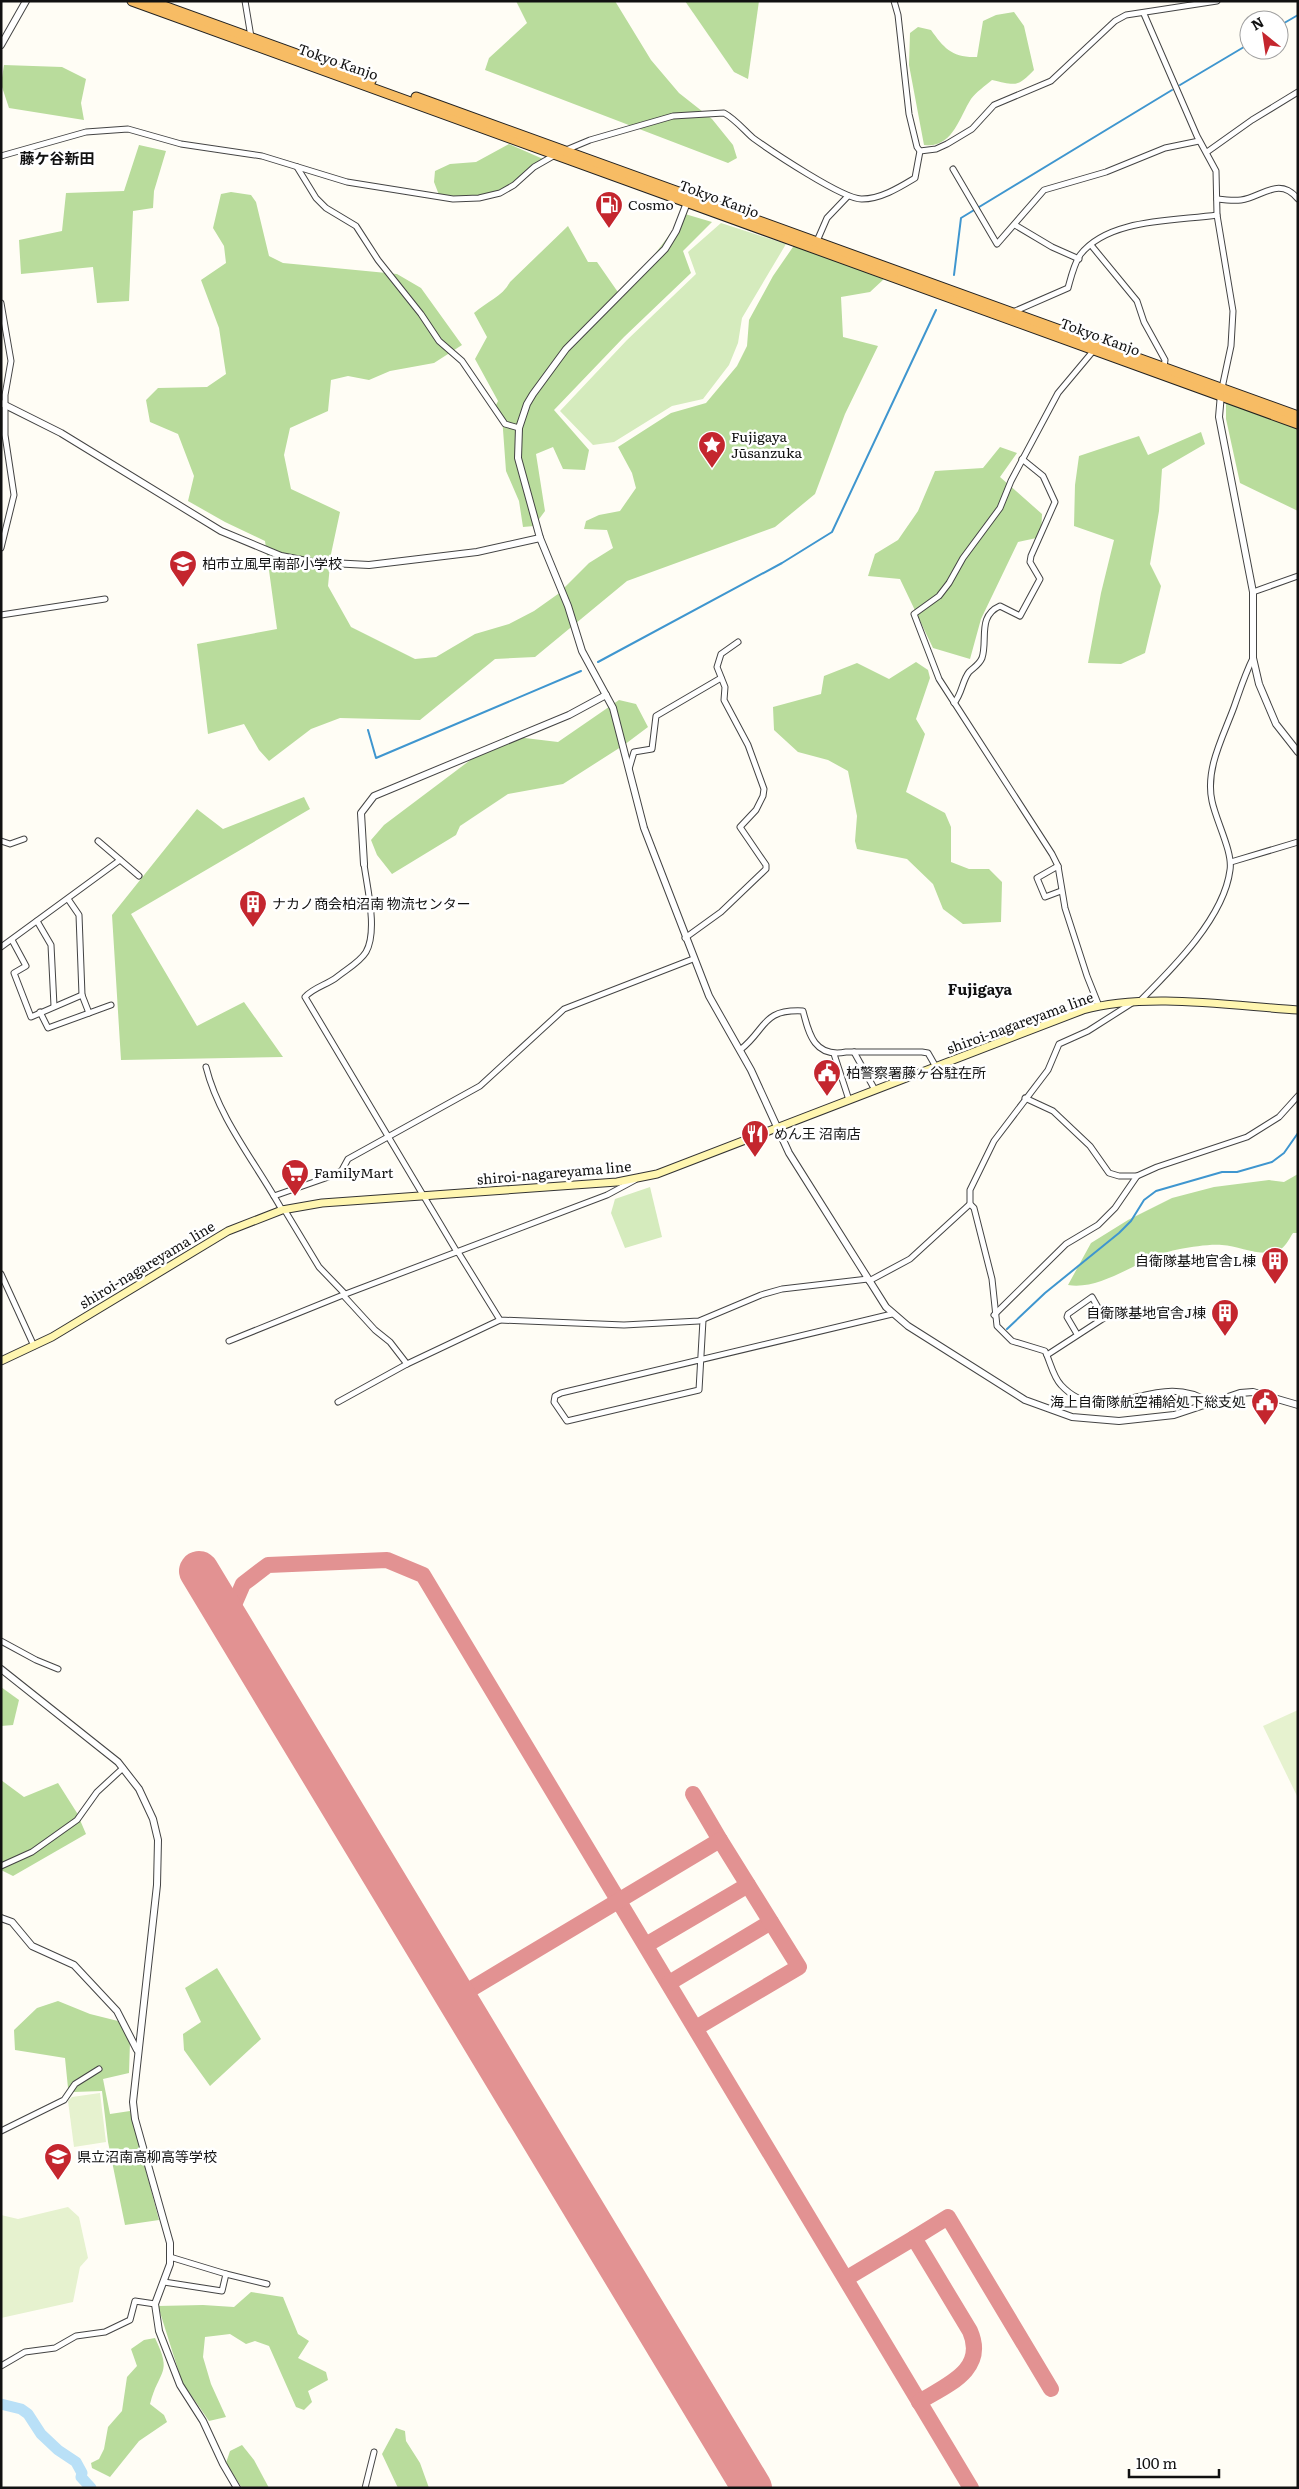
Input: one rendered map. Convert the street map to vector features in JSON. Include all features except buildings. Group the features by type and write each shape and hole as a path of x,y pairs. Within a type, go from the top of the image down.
{"highway":[{"name":"Tokyo Kanjo","path":"132,1 556,155 817,241 1013,312 1096,346 1164,367 1298,424"},
{"name":"Tokyo Kanjo","path":"150,1 1222,392 1298,416"},
{"path":"556,155 565,151"}],"main road":[{"name":"shiroi-nagareyama line","path":"1,1361 34,1346 228,1231 283,1209 322,1203 635,1179 675,1168 1099,1006 1135,1003 1298,1010"}],"street":[{"path":"1,46 26,1"},
{"path":"245,1 251,37"},
{"path":"565,151 590,140 673,116 688,113 724,113 775,154 848,196 862,199 872,198 915,178 920,151 917,147 909,114 898,15 894,1"},
{"path":"920,151 936,149 947,144 972,129 994,105 1051,81 1115,21 1137,12 1144,14 1218,1"},
{"path":"1144,14 1199,141 1207,152 1216,171 1217,215 1233,311 1231,346 1219,417 1253,592 1253,658 1263,697 1276,724 1298,752"},
{"path":"1207,152 1252,120 1298,92"},
{"path":"1,156 86,132 128,129 182,144 262,156 347,182 453,199 467,199 500,193 514,185 534,167 556,155"},
{"path":"952,169 997,244 1044,190 1051,186 1106,172 1165,148 1199,141"},
{"path":"297,167 316,198 326,208 356,226 378,260 421,314 438,341 462,361 505,424 519,428"},
{"path":"1217,199 1241,200 1275,187 1293,193 1298,199"},
{"path":"817,241 827,218 848,196"},
{"path":"688,198 671,242 647,270 566,350 527,404 519,428 518,458 540,538 568,606 582,651 606,695 617,721 644,828 693,959 709,996 740,1050 779,1127 789,1153 868,1280 892,1314 1020,1397 1059,1413 1087,1419 1120,1421 1174,1415 1209,1402 1240,1393 1253,1392 1298,1405"},
{"path":"1013,312 1068,288 1079,259 1091,245 1118,231 1136,225 1217,215"},
{"path":"1015,225 1052,247 1079,259"},
{"path":"1091,245 1136,301 1144,322 1165,360 1164,367"},
{"path":"1,303 11,361 3,404 5,435 14,495 1,548"},
{"path":"1096,346 1058,393 1022,459 1000,508 963,558 949,583 939,596 914,614 934,667 954,703 1058,866 1061,891 1086,976 1099,1006"},
{"path":"3,404 61,433 221,531 281,556 312,562 369,565 477,552 540,538"},
{"path":"954,703 960,696 968,673 981,660 985,621 995,608 1000,606 1020,616 1040,579 1030,562 1031,556 1055,502 1042,476 1022,459"},
{"path":"1253,592 1298,576"},
{"path":"1,615 104,599"},
{"path":"685,938 721,912 766,869 766,865 740,827 756,810 763,796 764,789 748,745 726,704 725,686 717,667 721,654 738,642"},
{"path":"1209,1402 1185,1391 1148,1393 1106,1405 1092,1403 1072,1394 1060,1385 1045,1351 1012,1341 997,1326 994,1315 992,1279 974,1208 970,1204 970,1190 994,1141 1048,1070 1059,1044 1088,1031 1135,1003 1181,960 1220,903 1226,889 1231,862 1216,820 1210,780 1215,758 1253,658"},
{"path":"628,770 634,752 652,749 656,716 721,678"},
{"path":"500,1320 422,1196 305,997 311,990 332,981 359,960 370,943 372,930 364,864 361,813 374,796 570,715 606,695"},
{"path":"1,841 10,844 24,839"},
{"path":"98,841 139,876"},
{"path":"1231,862 1298,842"},
{"path":"1,947 120,860"},
{"path":"1058,866 1037,878 1045,897 1061,891"},
{"path":"68,899 79,915 82,995 89,1013"},
{"path":"38,921 51,945 54,1006"},
{"path":"12,940 26,966 14,973 31,1017 82,995"},
{"path":"274,1196 337,1174 342,1170 348,1159 480,1086 564,1010 693,959"},
{"path":"40,1012 48,1028 111,1005"},
{"path":"740,1050 771,1016 788,1010 803,1011 812,1041 819,1047 834,1054 854,1052 922,1052 928,1054 936,1067"},
{"path":"854,1052 875,1090"},
{"path":"834,1054 849,1100"},
{"path":"206,1067 211,1086 220,1106 319,1267 375,1330 390,1342 407,1364"},
{"path":"1026,1098 1053,1111 1090,1146 1108,1173 1119,1176 1137,1176 1247,1137 1279,1117 1298,1096"},
{"path":"994,1315 1066,1244 1098,1225 1115,1208 1137,1176"},
{"path":"229,1341 344,1294 607,1195 635,1179"},
{"path":"338,1402 407,1364 500,1320 624,1325 703,1320 761,1294 782,1289 868,1280 910,1259 970,1204"},
{"path":"1,1274 34,1346"},
{"path":"1047,1355 1104,1318 1092,1298 1068,1314 1067,1317 1077,1334"},
{"path":"703,1320 701,1359 699,1390 567,1422 554,1402 556,1396 561,1393 701,1359 892,1314"},
{"path":"1,1641 36,1660 58,1669"},
{"path":"1,1669 123,1768 146,1802 158,1840 157,1885 133,2091 135,2120 168,2233 170,2257 164,2282 155,2304 160,2331 180,2385 203,2421 223,2464 237,2488"},
{"path":"1,1866 32,1852 77,1820 96,1792 123,1768"},
{"path":"1,1918 12,1922 32,1946 74,1964 117,2011 138,2051"},
{"path":"1,2131 64,2100 75,2084 98,2069"},
{"path":"170,2257 226,2274 268,2284"},
{"path":"164,2282 222,2291 226,2274"},
{"path":"1,2366 25,2352 55,2348 76,2336 114,2330 130,2320 135,2302 155,2304"},
{"path":"365,2488 374,2452"}],"green space":[{"path":"516,1 615,1 651,60 679,93 712,119 733,145 737,158 728,163 485,70 489,58 527,23"},
{"path":"685,1 759,1 748,79 734,72"},
{"path":"1014,12 1024,26 1034,70 1024,80 1015,84 992,80 971,99 954,131 948,137 934,145 924,145 909,65 910,33 918,27 931,30 945,47 955,54 977,57 983,21 996,15"},
{"path":"4,65 62,67 86,79 81,103 84,120 9,108 1,84"},
{"path":"509,144 543,159 515,181 497,191 469,196 439,195 434,182 435,171 450,164 476,162"},
{"path":"139,145 166,151 154,191 153,208 133,211 129,301 97,303 93,267 21,274 19,240 62,231 66,193 124,191"},
{"path":"231,192 251,195 256,202 269,256 283,263 397,274 421,288 462,345 434,363 390,371 369,380 348,376 331,380 328,411 290,428 284,455 291,489 340,512 331,554 328,586 351,627 415,659 436,657 475,634 509,624 534,611 558,594 589,563 613,548 607,530 584,529 586,521 599,515 620,511 636,488 632,473 618,447 671,413 706,403 737,366 747,346 749,320 773,276 795,244 884,279 870,292 841,297 843,337 878,346 845,414 815,494 775,527 627,581 535,657 495,659 420,720 340,718 311,729 269,761 259,750 244,724 208,734 197,644 277,629 265,541 225,522 188,501 194,476 178,434 150,422 146,400 158,388 207,387 226,374 219,328 201,280 226,263 224,246 213,228 221,194"},
{"path":"685,214 712,222 683,251 691,273 624,337 554,410 589,450 585,470 563,469 553,447 536,454 545,511 534,526 523,527 519,501 506,471 502,416 494,409 498,401 475,359 487,337 474,313 503,292 510,282 568,226 588,262 597,262 622,298"},
{"path":"721,223 786,244 742,318 738,343 729,365 703,399 672,406 614,442 593,445 560,411 627,340 696,274 688,252"},
{"path":"1226,403 1298,429 1298,511 1240,483 1226,419"},
{"path":"1201,432 1205,444 1162,469 1159,511 1150,564 1161,586 1145,653 1121,664 1088,663 1101,593 1114,540 1074,526 1075,485 1079,456 1139,436 1148,455"},
{"path":"1000,447 1017,453 1000,477 1042,514 1041,537 1018,542 981,619 970,659 933,648 900,579 868,576 875,554 898,540 918,511 935,471 983,468"},
{"path":"916,662 928,670 930,678 916,719 925,734 906,792 945,813 951,827 951,862 969,869 989,869 1002,882 1001,922 963,924 943,909 933,884 907,859 857,849 855,841 857,816 848,771 828,760 798,752 774,730 773,707 821,694 824,676 857,663 889,679"},
{"path":"619,700 636,704 648,727 624,745 563,784 508,794 460,826 456,835 392,874 377,855 371,840 384,825 477,755 507,736 558,742"},
{"path":"304,797 310,809 131,914 197,1026 244,1002 283,1057 121,1060 112,915 197,809 223,829"},
{"path":"1298,1174 1298,1233 1293,1233 1279,1250 1265,1253 1217,1245 1180,1249 1152,1258 1095,1283 1068,1285 1091,1243 1128,1220 1172,1198 1214,1187 1269,1180 1284,1182"},
{"path":"650,1187 662,1237 625,1248 611,1213 615,1199"},
{"path":"1,1687 19,1700 13,1725 1,1726"},
{"path":"1298,1710 1298,1798 1263,1726"},
{"path":"1,1780 24,1797 58,1783 77,1813 86,1834 13,1876 1,1870"},
{"path":"217,1968 261,2039 210,2086 184,2050 183,2034 201,2022 185,1988"},
{"path":"58,2001 90,2014 118,2021 130,2042 129,2073 103,2079 110,2114 130,2111 159,2220 125,2225 108,2142 102,2091 74,2092 68,2088 65,2058 15,2050 14,2030 37,2008"},
{"path":"100,2093 106,2142 74,2147 68,2101 72,2097"},
{"path":"68,2207 79,2217 88,2258 80,2267 73,2302 1,2318 1,2215 18,2219"},
{"path":"251,2292 283,2297 298,2334 309,2341 298,2358 326,2372 328,2380 308,2391 312,2402 304,2410 296,2407 269,2346 255,2341 246,2344 230,2334 205,2337 203,2357 211,2384 226,2417 209,2421 182,2382 158,2306 203,2305 234,2307"},
{"path":"155,2338 164,2366 150,2404 164,2415 167,2422 139,2441 110,2477 92,2468 91,2463 99,2459 104,2449 108,2427 122,2411 127,2377 137,2366 131,2349 144,2340"},
{"path":"396,2428 405,2431 406,2441 420,2463 429,2488 398,2488 382,2454"},
{"path":"242,2445 254,2460 269,2488 242,2488 226,2463 230,2451"}],"waterway":[{"path":"1289,20 1298,15"},
{"path":"1180,85 1239,50"},
{"path":"954,275 961,218 1172,90"},
{"path":"598,662 782,563 832,532 936,310"},
{"path":"368,730 376,758 581,671"},
{"path":"1007,1329 1045,1293 1119,1233 1131,1221 1144,1200 1156,1191 1222,1172 1237,1172 1272,1162 1284,1153 1298,1133"},
{"path":"1,2404 21,2409 28,2414 41,2434 58,2450 76,2462 82,2473 81,2477 91,2488"}],"taxiway":[{"path":"233,1628 233,1607 243,1584 268,1565 387,1560 423,1575 971,2488"},
{"path":"693,1794 720,1840"},
{"path":"456,1998 720,1840 799,1967 696,2028"},
{"path":"646,1945 748,1885"},
{"path":"669,1983 771,1922"},
{"path":"914,2238 948,2217 1051,2389"},
{"path":"847,2278 914,2238 970,2331 974,2345 973,2356 969,2366 952,2382 919,2402"}],"runway":[{"path":"199,1571 752,2488"}],"place":[{"name":"Cosmo","path":"609,229"},
{"name":"Fujigaya Jūsanzuka","path":"712,469"},
{"name":"柏市立風早南部小学校","path":"183,588"},
{"name":"ナカノ商会柏沼南 物流センター","path":"253,928"},
{"name":"柏警察署藤ヶ谷駐在所","path":"827,1097"},
{"name":"めん王 沼南店","path":"755,1158"},
{"name":"FamilyMart","path":"295,1197"},
{"name":"自衛隊基地官舎L棟","path":"1275,1285"},
{"name":"自衛隊基地官舎J棟","path":"1225,1337"},
{"name":"海上自衛隊航空補給処下総支処","path":"1265,1426"},
{"name":"県立沼南高柳高等学校","path":"58,2181"}],"district":[{"name":"藤ケ谷新田","path":"57,159"},
{"name":"Fujigaya","path":"980,990"}]}
